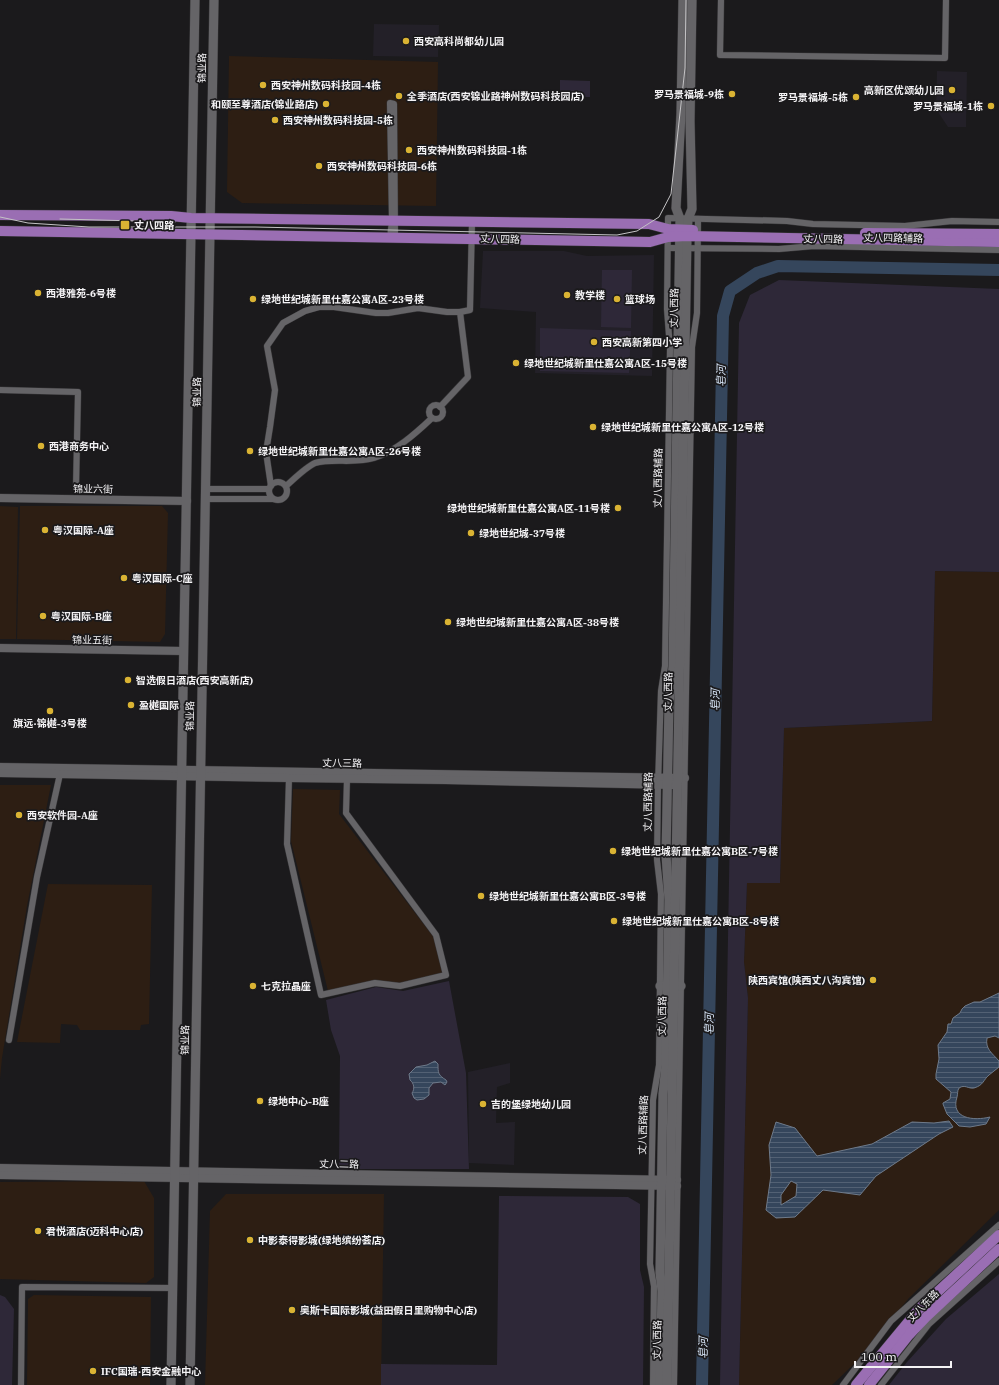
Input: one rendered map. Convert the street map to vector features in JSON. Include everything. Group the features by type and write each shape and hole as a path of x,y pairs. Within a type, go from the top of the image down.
{"main road":[{"name":"锦业路","path":"171,1385 195,0"},
{"name":"锦业路","path":"190,1385 214,0"},
{"name":"丈八西路","path":"670,986 669,900 663,782 673,659 683,248 688,233 684,219 676,208 681,114 682,0"},
{"name":"丈八西路","path":"684,219 692,209 690,121 692,0"},
{"name":"丈八四路","path":"0,215 170,216 191,218 649,224 668,233 999,234"},
{"name":"丈八四路","path":"0,231 650,242 668,233"},
{"name":"丈八四路","path":"688,233 999,242"},
{"name":"丈八西路","path":"667,1385 663,1094 666,1065 680,781 683,248"},
{"name":"丈八西路","path":"660,1385 662,1291 660,1273 665,1183"},
{"name":"丈八东路","path":"856,1385 919,1309 999,1235"},
{"name":"丈八东路","path":"869,1385 909,1335 926,1317 999,1249"}],"street":[{"path":"721,0 720,55 945,58 946,0"},
{"path":"392,238 393,221 394,104 390,103 393,221"},
{"name":"丈八四路辅路","path":"668,218 905,226 952,221 999,222"},
{"name":"丈八西路辅路","path":"663,782 661,691 665,666 670,349 667,309 668,218"},
{"path":"680,781 692,347 697,313 698,248 688,233 698,219"},
{"path":"273,499 270,496 266,452 275,390 267,346 283,323 305,311 319,307 334,307 376,313 388,313 418,308 447,312 470,310 472,222"},
{"name":"丈八四路辅路","path":"668,248 779,249 814,246 999,250"},
{"path":"440,407 468,377 460,312"},
{"path":"0,390 78,392 76,488"},
{"path":"432,418 429,412 430,408 434,406 440,407"},
{"path":"286,486 315,464 374,458 389,451 403,443 432,418 436,419 440,417 442,411 440,407"},
{"path":"206,489 270,488 276,482 280,482 286,486 288,491 286,497 280,501 273,499 206,499"},
{"name":"锦业六街","path":"0,498 186,501"},
{"name":"锦业五街","path":"0,648 183,652"},
{"name":"丈八三路","path":"0,767 181,773"},
{"name":"丈八三路","path":"0,773 200,773 663,782"},
{"name":"丈八三路","path":"200,773 288,778 347,779 680,781"},
{"path":"9,1040 37,877 60,774"},
{"path":"288,778 287,844 322,995 375,983 400,986 446,976 436,935 346,813 347,779"},
{"path":"670,986 665,1183 674,1385"},
{"name":"丈八二路","path":"0,1168 175,1175"},
{"name":"丈八二路","path":"0,1175 194,1175 665,1183"},
{"path":"653,1385 654,1286 650,1264 665,1183"},
{"path":"843,1385 891,1321 999,1224"},
{"path":"881,1385 929,1324 999,1261"},
{"path":"21,1385 22,1287 173,1288"}],"shaded area":[{"name":"西安高科尚都幼儿园","path":"374,24 439,25 438,57 373,56"},
{"path":"229,56 438,62 436,206 242,203 227,192"},
{"name":"高新区优颂幼儿园","path":"937,71 967,72 966,127 948,127 936,109"},
{"path":"560,80 590,81 590,97 560,97"},
{"name":"西安高新第四小学","path":"483,251 564,251 587,256 654,255 652,376 535,373 536,312 480,308"},
{"name":"篮球场","path":"602,270 632,270 631,328 601,327"},
{"path":"779,280 999,289 999,572 935,571 932,721 784,728 780,883 747,883 744,962 748,998 739,1385 720,1385 739,323 750,295"},
{"path":"540,328 631,331 629,373 540,371"},
{"path":"0,506 18,507 16,639 0,639"},
{"path":"20,506 162,506 168,513 165,634 160,642 17,639"},
{"name":"陕西宾馆(陕西丈八沟宾馆)","path":"935,571 999,572 999,1210 909,1298 856,1362 832,1385 739,1385 748,998 744,962 747,883 780,883 784,728 932,721"},
{"path":"0,785 51,785 27,906 2,1058 0,1079"},
{"path":"293,789 340,790 339,814 435,939 443,974 400,984 377,980 328,991 291,841"},
{"path":"48,884 152,885 149,1024 141,1025 140,1030 80,1030 77,1025 61,1024 60,1043 17,1042"},
{"path":"449,981 466,1073 469,1169 339,1169 340,1056 331,1030 326,1000 376,987 403,991"},
{"name":"吉的堡绿地幼儿园","path":"510,1063 510,1083 497,1087 496,1123 515,1122 514,1165 469,1163 468,1072"},
{"path":"144,1181 154,1198 154,1277 146,1283 0,1279 0,1182"},
{"path":"226,1194 384,1194 381,1385 205,1385 210,1211"},
{"path":"499,1196 628,1197 640,1204 640,1270 644,1287 643,1385 381,1385 381,1364 497,1365"},
{"path":"999,1274 999,1385 889,1385 907,1362 946,1319"},
{"path":"0,1295 5,1297 14,1309 12,1385 0,1385"},
{"path":"34,1295 151,1297 150,1385 27,1385 28,1299"}],"water":[{"path":"999,993 999,1038 995,1036 987,1038 987,1045 999,1061 999,1067 977,1087 972,1088 963,1086 959,1088 956,1104 957,1110 965,1117 977,1119 990,1117 986,1124 970,1127 959,1126 947,1114 943,1104 950,1099 951,1092 936,1079 939,1059 938,1045 947,1032 948,1024 951,1024 953,1018 960,1013 965,1006 974,1002 980,1002"},
{"path":"435,1061 438,1064 439,1074 447,1082 445,1085 441,1082 433,1083 429,1088 429,1095 424,1099 417,1100 414,1098 412,1093 414,1086 410,1080 409,1074 416,1067 427,1065"},
{"path":"949,1121 953,1127 939,1134 876,1176 860,1195 823,1190 795,1217 776,1218 766,1210 771,1175 769,1145 776,1122 795,1128 817,1156 872,1144 912,1122 934,1123","holes":["791,1181 797,1184 796,1196 781,1205 781,1195"]}],"waterway":[{"name":"皂河","path":"702,1385 723,316 730,291 757,273 778,266 999,270"}],"tram line":[{"path":"0,217 28,223 89,227 255,227 617,235 637,231 659,217 671,194 685,68 686,0"},
{"path":"60,219 175,222"}],"place":[{"name":"西安高科尚都幼儿园","path":"406,41"},
{"name":"西安神州数码科技园-4栋","path":"263,85"},
{"name":"高新区优颂幼儿园","path":"952,90"},
{"name":"罗马景福城-9栋","path":"732,94"},
{"name":"全季酒店(西安锦业路神州数码科技园店)","path":"399,96"},
{"name":"罗马景福城-5栋","path":"856,97"},
{"name":"和颐至尊酒店(锦业路店)","path":"326,104"},
{"name":"罗马景福城-1栋","path":"991,106"},
{"name":"西安神州数码科技园-5栋","path":"275,120"},
{"name":"西安神州数码科技园-1栋","path":"409,150"},
{"name":"西安神州数码科技园-6栋","path":"319,166"},
{"name":"丈八四路","path":"125,225"},
{"name":"西港雅苑-6号楼","path":"38,293"},
{"name":"教学楼","path":"567,295"},
{"name":"绿地世纪城新里仕嘉公寓A区-23号楼","path":"253,299"},
{"name":"篮球场","path":"617,299"},
{"name":"西安高新第四小学","path":"594,342"},
{"name":"绿地世纪城新里仕嘉公寓A区-15号楼","path":"516,363"},
{"name":"绿地世纪城新里仕嘉公寓A区-12号楼","path":"593,427"},
{"name":"西港商务中心","path":"41,446"},
{"name":"绿地世纪城新里仕嘉公寓A区-26号楼","path":"250,451"},
{"name":"绿地世纪城新里仕嘉公寓A区-11号楼","path":"618,508"},
{"name":"粤汉国际-A座","path":"45,530"},
{"name":"绿地世纪城-37号楼","path":"471,533"},
{"name":"粤汉国际-C座","path":"124,578"},
{"name":"粤汉国际-B座","path":"43,616"},
{"name":"绿地世纪城新里仕嘉公寓A区-38号楼","path":"448,622"},
{"name":"智选假日酒店(西安高新店)","path":"128,680"},
{"name":"盈樾国际","path":"131,705"},
{"name":"旗远·锦樾-3号楼","path":"50,711"},
{"name":"西安软件园-A座","path":"19,815"},
{"name":"绿地世纪城新里仕嘉公寓B区-7号楼","path":"613,851"},
{"name":"绿地世纪城新里仕嘉公寓B区-3号楼","path":"481,896"},
{"name":"绿地世纪城新里仕嘉公寓B区-8号楼","path":"614,921"},
{"name":"陕西宾馆(陕西丈八沟宾馆)","path":"873,980"},
{"name":"七克拉晶座","path":"253,986"},
{"name":"绿地中心-B座","path":"260,1101"},
{"name":"吉的堡绿地幼儿园","path":"483,1104"},
{"name":"君悦酒店(迈科中心店)","path":"38,1231"},
{"name":"中影泰得影城(绿地缤纷荟店)","path":"250,1240"},
{"name":"奥斯卡国际影城(益田假日里购物中心店)","path":"292,1310"},
{"name":"IFC国瑞·西安金融中心","path":"93,1371"}]}
